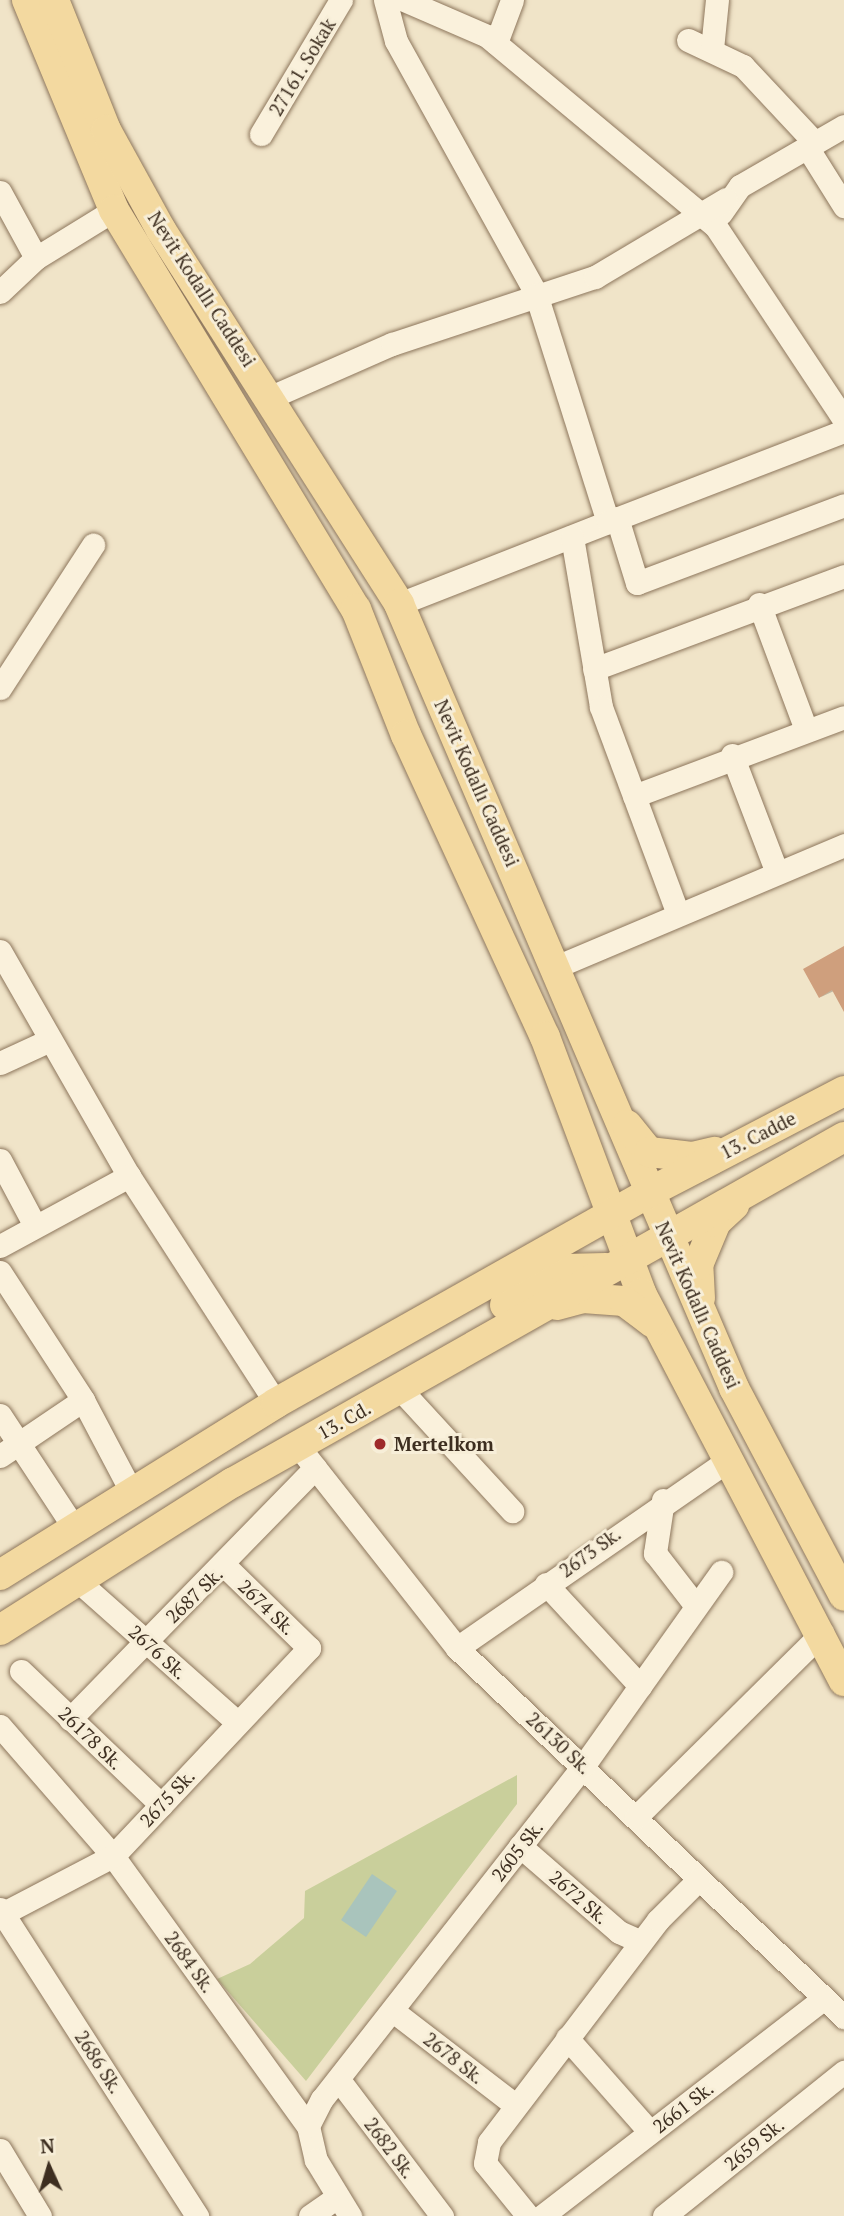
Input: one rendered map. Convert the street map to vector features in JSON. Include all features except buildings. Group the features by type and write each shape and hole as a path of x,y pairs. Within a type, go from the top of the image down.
{"main road":[{"name":"Nevit Kodallı Caddesi","path":"27,0 114,210 356,609 406,735 545,1037 609,1215 617,1262 641,1293 727,1461 822,1633 844,1681"},
{"name":"Nevit Kodallı Caddesi","path":"54,0 106,130 161,230 271,397 399,604 558,966 611,1105 660,1187 667,1236 700,1312 732,1383 844,1597"},
{"name":"13. Cadde","path":"660,1187 844,1091"},
{"path":"611,1105 649,1152 692,1157 738,1145"},
{"path":"0,1575 276,1403 609,1215 660,1187 702,1182 772,1146 791,1118"},
{"path":"700,1312 698,1265 716,1222 752,1188 844,1137"},
{"name":"13. Cd.","path":"0,1630 78,1581 306,1457 400,1389 617,1262 752,1188"},
{"path":"478,1344 493,1312 564,1269 617,1262"},
{"path":"680,1266 678,1302 706,1360 732,1383"},
{"path":"533,1311 583,1298 624,1301 659,1328"}],"street":[{"path":"385,0 396,41 536,294 612,520 637,583 844,505"},
{"path":"404,0 435,5 496,43 716,227 844,420"},
{"path":"496,43 512,0"},
{"path":"712,49 718,0"},
{"name":"27161. Sokak","path":"261,134 333,3"},
{"path":"688,40 712,49 743,66 811,145 844,206"},
{"path":"271,397 392,344 536,294 595,277 698,211 726,199 844,126"},
{"path":"0,191 36,258"},
{"path":"716,227 726,199"},
{"path":"0,292 36,258 114,210"},
{"path":"399,604 844,431"},
{"path":"572,537 594,669 634,796 678,914"},
{"path":"0,688 93,545"},
{"path":"594,669 760,604 844,576"},
{"path":"760,604 806,730"},
{"path":"634,796 732,755 844,717"},
{"path":"732,755 776,870"},
{"path":"558,966 776,870 844,845"},
{"path":"0,951 129,1176 276,1403"},
{"path":"0,1063 50,1040"},
{"path":"0,1160 34,1224"},
{"path":"0,1246 34,1224 129,1176"},
{"path":"0,1272 83,1400 132,1493"},
{"path":"400,1389 512,1511"},
{"path":"9,1450 83,1400"},
{"path":"0,1415 9,1450 75,1529"},
{"name":"2687 Sk.","path":"70,1719 146,1641 225,1566 306,1457"},
{"name":"26130 Sk.","path":"306,1457 457,1648 584,1765 698,1880 844,2017"},
{"name":"2673 Sk.","path":"457,1648 663,1500 727,1461"},
{"path":"663,1500 655,1553 696,1605"},
{"name":"2674 Sk.","path":"225,1566 309,1648"},
{"name":"2605 Sk.","path":"308,2126 339,2080 584,1765 721,1572"},
{"name":"2676 Sk.","path":"78,1581 237,1722"},
{"path":"546,1584 640,1686"},
{"path":"636,1817 822,1633"},
{"name":"2675 Sk.","path":"1,1913 113,1856 309,1648"},
{"name":"26178 Sk.","path":"21,1671 161,1805"},
{"name":"2684 Sk.","path":"0,1726 113,1856 308,2126 316,2160 350,2216"},
{"name":"2672 Sk.","path":"520,1846 619,1932 641,1942"},
{"path":"528,2216 485,2163 489,2142 641,1942 698,1880"},
{"name":"2686 Sk.","path":"1,1913 197,2216"},
{"name":"2661 Sk.","path":"542,2216 824,1998"},
{"name":"2678 Sk.","path":"393,2011 515,2105"},
{"path":"566,2038 650,2132"},
{"name":"2659 Sk.","path":"664,2216 844,2072"},
{"name":"2682 Sk.","path":"339,2080 442,2216"},
{"path":"0,2150 40,2216"},
{"path":"310,2216 337,2197"}],"green space":[{"path":"517,1775 517,1804 306,2081 217,1979 250,1964 304,1918 305,1891"}],"water":[{"path":"372,1874 397,1891 366,1937 341,1920"}],"place":[{"name":"Mertelkom","path":"380,1444"}]}
